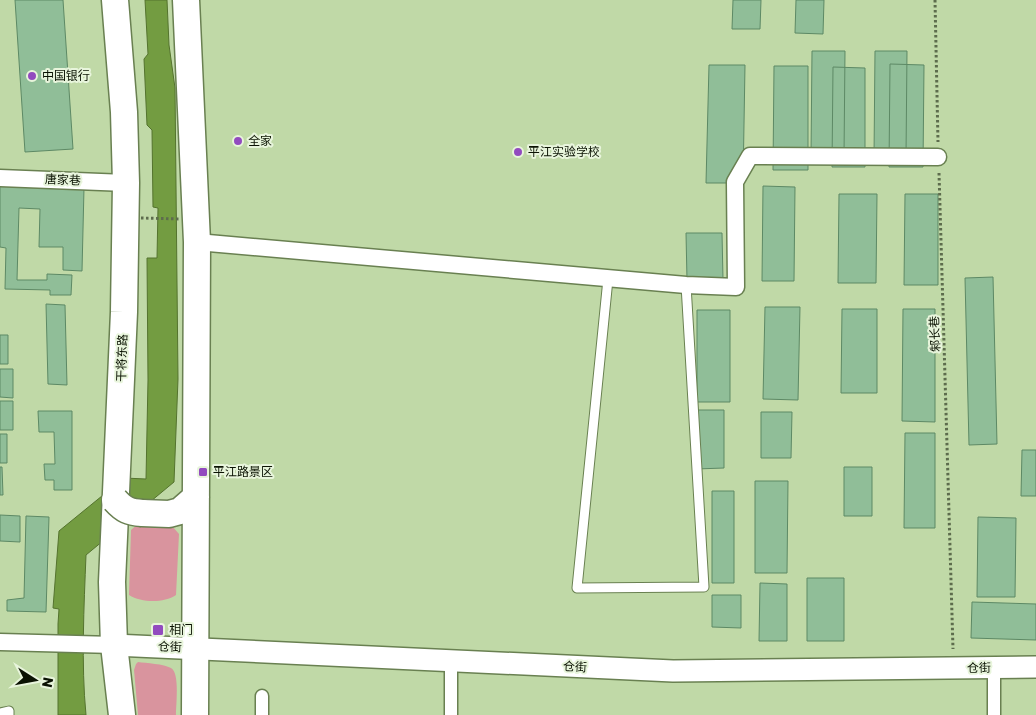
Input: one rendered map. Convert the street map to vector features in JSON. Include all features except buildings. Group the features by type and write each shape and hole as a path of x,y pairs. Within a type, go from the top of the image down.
{"main road":[{"name":"干将东路","path":"115,0 124,112 126,183 124,312 113,557 104,645 122,715"},
{"path":"186,0 197,242 195,715"},
{"path":"115,500 122,509 130,512 169,514 180,511 196,497"}],"street":[{"path":"197,242 608,279 736,287 735,182 750,156 938,157"},
{"name":"唐家巷","path":"0,178 126,183"},
{"path":"0,642 104,645"},
{"name":"仓街","path":"104,645 673,671 1036,667"},
{"path":"451,661 451,715"},
{"path":"994,668 994,715"},
{"path":"262,696 262,715"}],"lane":[{"path":"608,279 577,588 704,587 686,285"},
{"path":"0,713 9,711 9,715"}],"path":[{"name":"邾长巷","path":"935,0 954,668"},
{"path":"142,218 181,219"}],"shaded area":[{"path":"145,0 167,0 169,45 175,88 178,379 174,482 86,555 83,655 86,715 58,715 59,609 53,608 59,531 124,478 146,479 148,380 147,258 157,258 158,208 153,207 152,130 147,125 144,59 148,54"},
{"path":"139,523 172,526 179,534 176,595 171,598 159,601 146,601 129,595 131,530"},
{"path":"138,662 164,666 174,671 177,682 176,715 138,715 134,670"}],"place":[{"name":"中国银行","path":"32,76"},
{"name":"全家","path":"238,141"},
{"name":"平江实验学校","path":"518,152"},
{"name":"平江路景区","path":"203,472"},
{"name":"相门","path":"158,630"}]}
